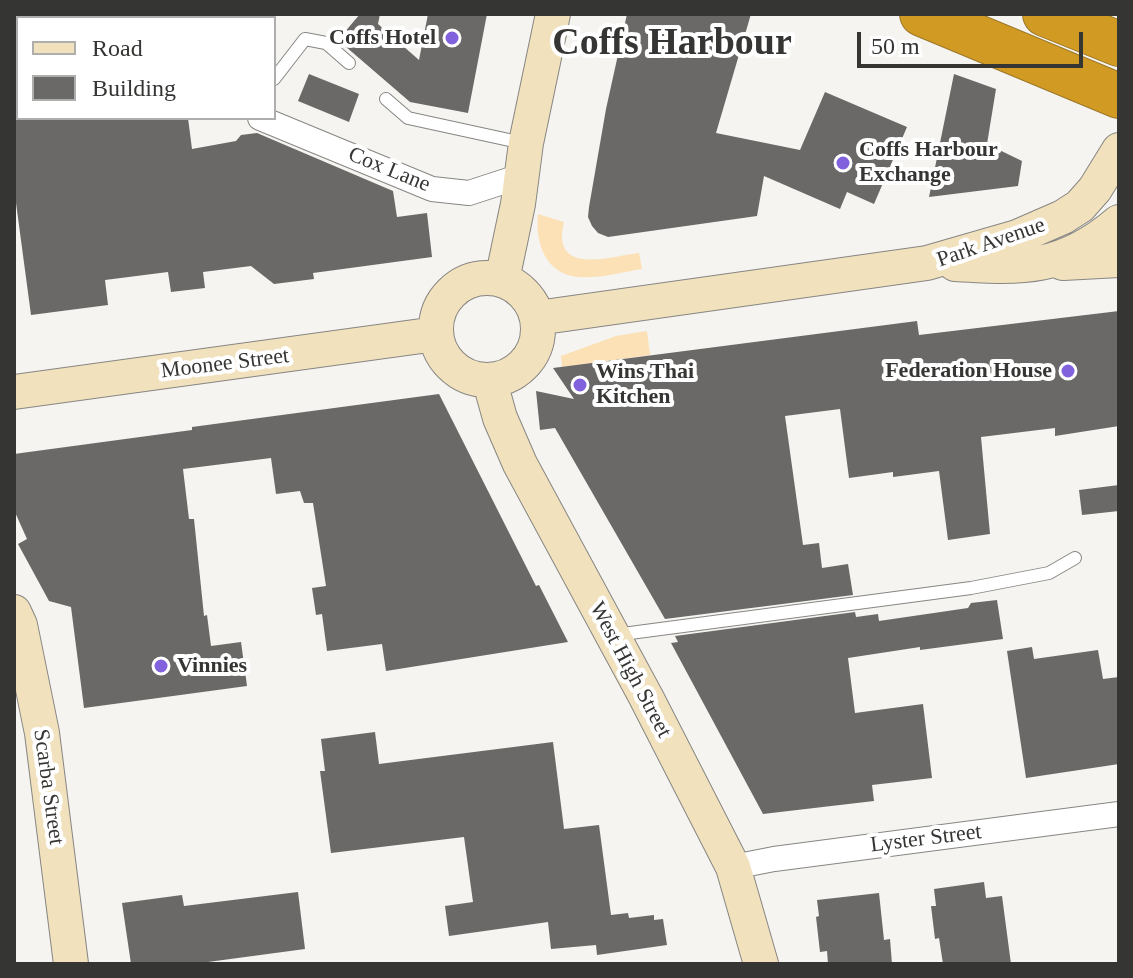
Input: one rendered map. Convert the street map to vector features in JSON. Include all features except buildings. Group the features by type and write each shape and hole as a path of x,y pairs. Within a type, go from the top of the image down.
{"highway":[{"path":"922,14 1119,96"},
{"path":"1045,14 1119,44"}],"street":[{"path":"502,280 553,14"},
{"name":"Cox Lane","path":"265,120 432,189 469,193 523,160"},
{"name":"Park Avenue","path":"927,263 1017,237 1063,217 1080,206 1095,189 1119,150"},
{"name":"Park Avenue","path":"927,263 1016,267 1041,265 1070,255 1119,222"},
{"path":"1041,265 1119,260"},
{"path":"537,318 927,263"},
{"path":"486,278 502,280 525,294 537,318 535,348 517,371 493,380 464,375 450,364 440,350 436,334 437,317 444,301 455,289 470,281 486,278"},
{"name":"Moonee Street","path":"14,392 436,334"},
{"name":"West High Street","path":"493,380 500,418 520,464 733,867 761,964"},
{"name":"Scarba Street","path":"14,612 20,625 42,733 71,964"},
{"name":"Lyster Street","path":"733,867 1119,814"}],"lane":[{"path":"276,76 305,39 326,43 349,63"},
{"path":"386,99 408,118 523,160"},
{"path":"612,635 1013,581 1049,573 1075,558"}],"shaded area":[{"path":"538,214 564,222 562,239 566,250 574,257 598,259 639,253 642,269 586,277 567,275 557,270 544,255 538,235"},
{"path":"647,331 650,355 562,367 561,356 616,336"}],"place":[{"name":"Coffs Hotel","path":"452,38"},
{"name":"Coffs Harbour Exchange","path":"843,163"},
{"name":"Federation House","path":"1068,371"},
{"name":"Wins Thai Kitchen","path":"580,385"},
{"name":"Vinnies","path":"161,666"}],"district":[{"name":"Coffs Harbour","path":"672,44"}]}
